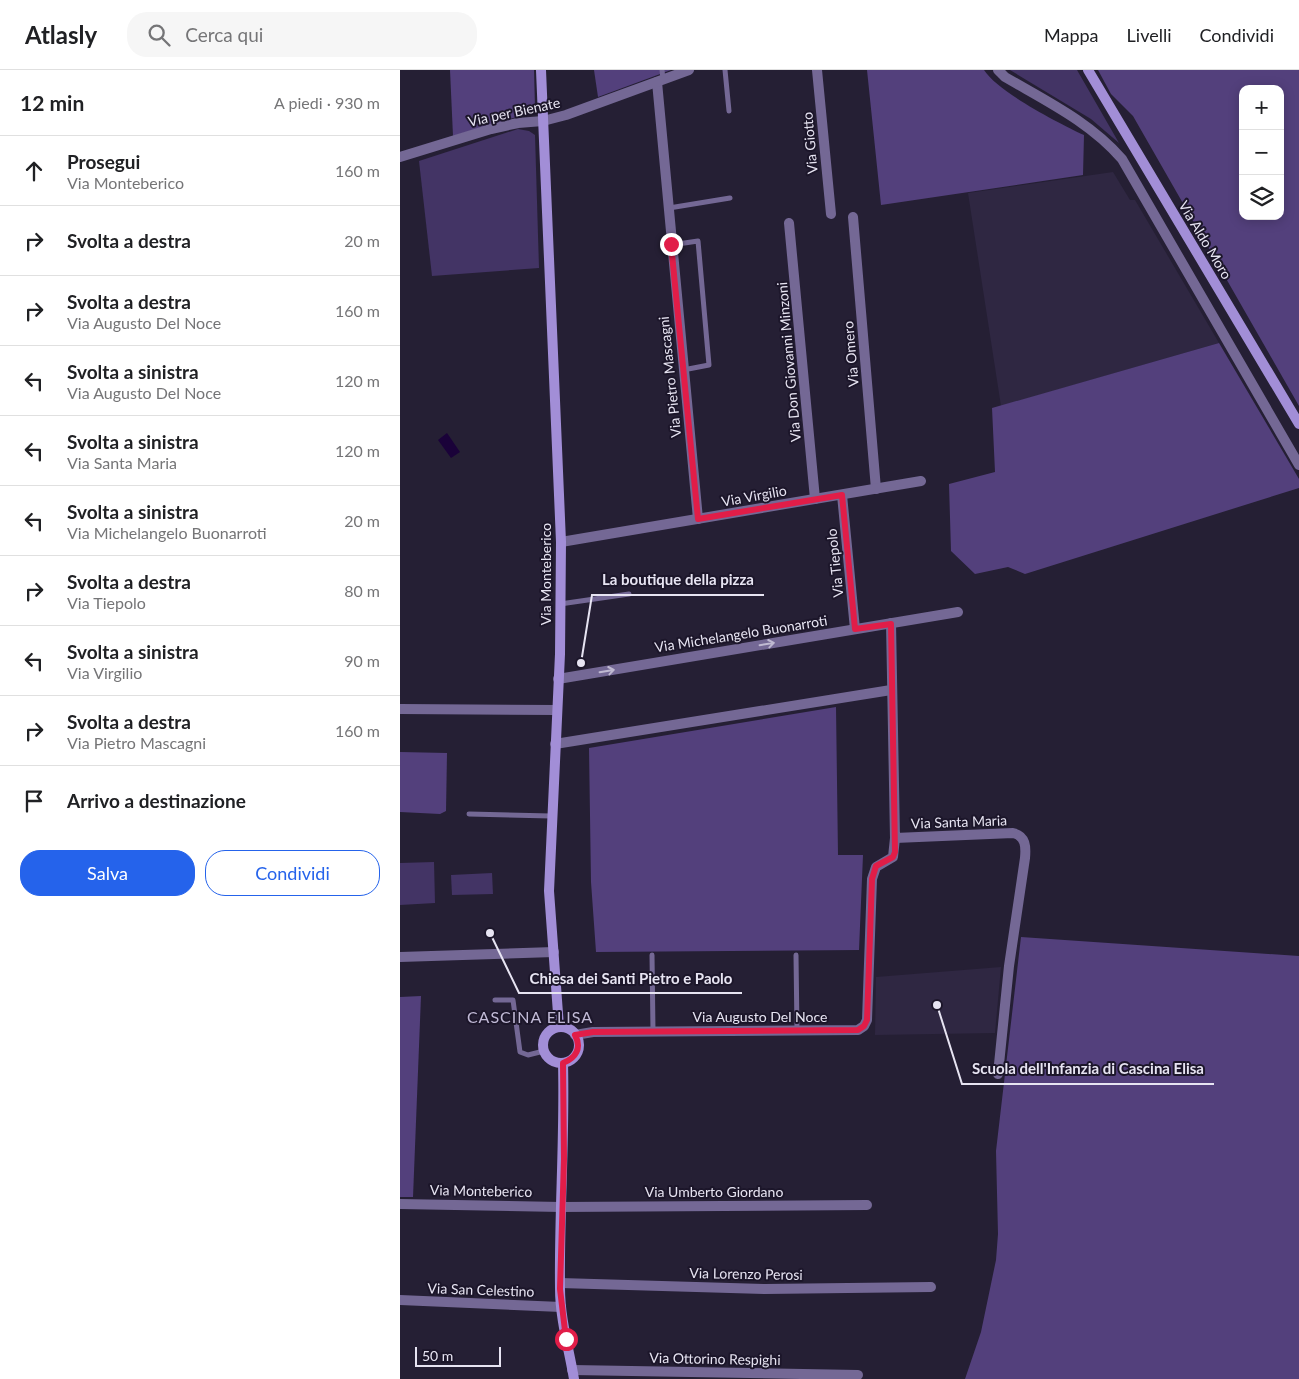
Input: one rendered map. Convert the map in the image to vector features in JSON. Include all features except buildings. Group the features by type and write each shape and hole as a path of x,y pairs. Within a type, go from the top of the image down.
{"street":[{"name":"Via Monteberico","path":"541,70 561,542 557,710 549,891 559,1027"},
{"name":"Via per Bienate","path":"400,157 491,129 518,123 543,121 661,77 688,70"},
{"name":"Via Giotto","path":"817,70 831,214"},
{"path":"998,70 1005,77 1088,126 1122,158 1299,465"},
{"name":"Via Aldo Moro","path":"1088,70 1299,424"},
{"name":"Via Pietro Mascagni","path":"661,77 671,244 698,519"},
{"name":"Via Omero","path":"853,217 876,489"},
{"name":"Via Don Giovanni Minzoni","path":"789,223 815,499"},
{"name":"Via Virgilio","path":"561,542 921,482"},
{"name":"Via Tiepolo","path":"842,495 855,629"},
{"name":"Via Michelangelo Buonarroti","path":"558,679 958,612"},
{"name":"Via Santa Maria","path":"891,624 895,838 1013,833 1020,836 1025,843 1025,858 1009,966 998,1074"},
{"path":"555,744 891,690"},
{"path":"400,709 557,710"},
{"name":"Via Augusto Del Noce","path":"575,1035 593,1032 849,1031 864,1026 867,1020 872,879 876,866 893,857 895,838"},
{"path":"400,957 554,952"},
{"path":"559,1027 565,1028 575,1035 578,1040 577,1052 574,1057 563,1063 552,1060 544,1051 545,1038 550,1030 559,1027"},
{"path":"563,1063 564,1150 560,1284 561,1307 573,1374"},
{"name":"Via Monteberico","path":"400,1204 562,1207"},
{"name":"Via Umberto Giordano","path":"562,1207 867,1205"},
{"name":"Via Lorenzo Perosi","path":"560,1284 765,1289 931,1287"},
{"name":"Via San Celestino","path":"400,1300 561,1307"},
{"name":"Via Ottorino Respighi","path":"573,1374 858,1375"}],"lane":[{"path":"724,70 729,111"},
{"path":"668,208 730,198"},
{"path":"671,244 698,241 709,365 683,370"},
{"path":"560,604 629,594"},
{"path":"469,814 551,816"},
{"path":"652,955 653,1032"},
{"path":"796,956 797,1031"},
{"path":"495,1000 513,1000 520,1052 528,1055 544,1051"}],"shaded area":[{"path":"450,70 534,70 535,108 530,113 453,136"},
{"path":"594,70 671,70 598,97"},
{"path":"867,70 984,70 991,79 1015,97 1084,135 1083,175 881,205"},
{"path":"1010,70 1077,70 1119,143 1091,119"},
{"path":"1098,70 1299,70 1299,406 1133,116 1111,94"},
{"path":"518,129 529,131 535,135 539,268 432,276 419,161"},
{"path":"1113,172 1130,200 1135,200 1219,343 1001,406 968,193"},
{"path":"1219,343 1299,479 1299,488 1025,574 1008,567 975,574 951,551 949,484 995,472 992,408"},
{"path":"447,433 460,452 451,458 438,440"},
{"path":"836,707 838,855 863,855 859,950 596,952 591,882 589,748"},
{"path":"400,752 447,753 446,811 440,814 400,812"},
{"path":"434,862 435,903 400,905 400,863"},
{"path":"492,873 493,894 452,895 451,875"},
{"path":"1021,937 1299,956 1299,1379 965,1379 981,1332 996,1260 998,1234 996,1151"},
{"path":"1001,967 995,1033 875,1035 876,977"},
{"path":"421,996 413,1197 400,1197 400,997"}],"place":[{"name":"La boutique della pizza","path":"581,663"},
{"name":"Chiesa dei Santi Pietro e Paolo","path":"490,933"},
{"name":"Scuola dell'Infanzia di Cascina Elisa","path":"937,1005"}],"district":[{"name":"CASCINA ELISA","path":"530,1017"}],"route":[{"path":"566,1339 560,1289 560,1232 564,1159 563,1063 569,1061 577,1052 578,1040 575,1035 593,1032 858,1030 864,1026 867,1020 872,879 876,866 889,860 895,852 891,624 855,629 842,495 698,519 671,244"}]}
